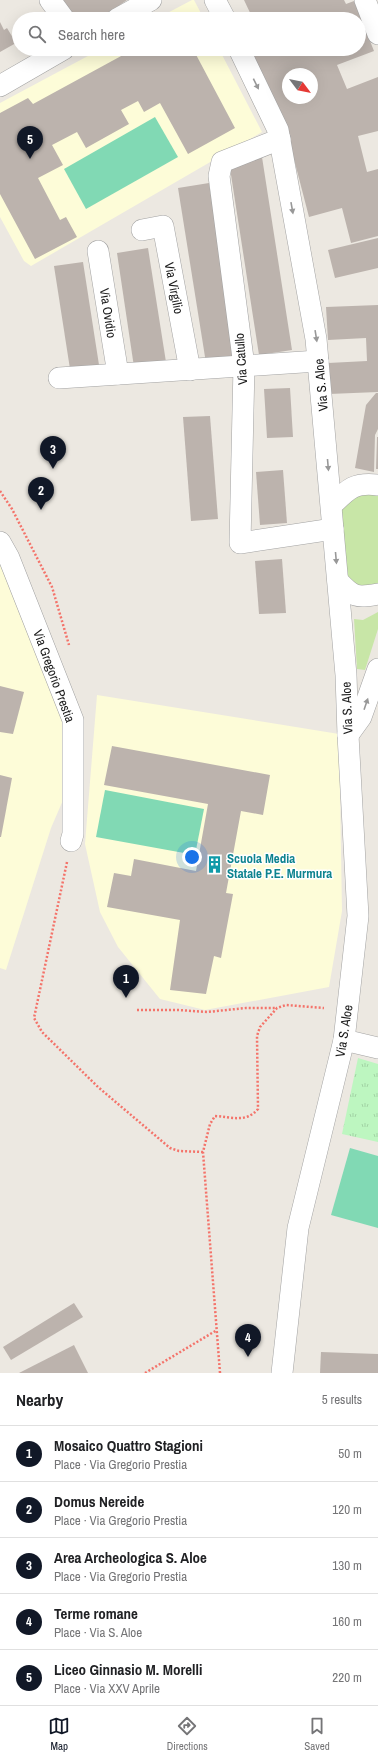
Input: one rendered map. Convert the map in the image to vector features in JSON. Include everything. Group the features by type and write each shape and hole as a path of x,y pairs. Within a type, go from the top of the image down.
{"street":[{"path":"50,0 59,12"},
{"path":"130,12 151,0"},
{"path":"215,0 221,12"},
{"path":"365,0 378,34"},
{"path":"0,86 52,56"},
{"name":"Via S. Aloe","path":"242,56 278,130 315,331 332,505 346,675 358,916 344,1040 298,1228 282,1373"},
{"name":"Via Catullo","path":"280,139 222,162 219,176 244,366 240,543 333,529"},
{"name":"Via Virgilio","path":"142,230 163,226 190,370"},
{"name":"Via Ovidio","path":"98,251 118,374"},
{"path":"59,378 318,361"},
{"path":"332,505 349,489 366,484 378,485"},
{"name":"Via Gregorio Prestia","path":"0,542 9,558 73,720 73,834 71,841"},
{"path":"338,581 350,593 362,597 378,594"},
{"path":"348,735 361,717 378,669"},
{"path":"344,1040 378,1048"}],"path":[{"path":"71,841 34,1018 42,1032 98,1087 170,1148 179,1151 203,1152"},
{"path":"137,1010 207,1012 246,1008 277,1008 286,1005 324,1008"},
{"path":"220,1373 203,1152 210,1124 215,1116 245,1118 252,1116 258,1109 257,1036 260,1027 277,1008"},
{"path":"145,1373 217,1330"}],"shaded area":[{"path":"194,0 200,12 169,12"},
{"path":"88,56 223,56 262,132 31,266 24,261 0,217 0,103"},
{"path":"0,553 73,720 73,777 51,828 6,970 0,968"},
{"path":"97,695 339,734 342,911 329,987 205,1010 160,999 118,947 100,912 85,844"}],"green space":[{"path":"155,117 178,157 86,209 64,169"},
{"path":"378,485 378,594 349,593 333,529 349,489"},
{"path":"378,612 378,629 365,670 357,669 354,619 363,620"},
{"path":"105,790 204,809 195,855 96,837"},
{"path":"358,1058 378,1064 378,1142 342,1134"},
{"path":"350,1148 378,1156 378,1228 331,1215"}],"building":[{"path":"57,0 127,0 110,12 66,12"},
{"path":"244,0 344,0 346,4 354,1 358,12 250,12"},
{"path":"0,22 4,30 7,28 12,36 12,45 0,52"},
{"path":"366,31 374,51 366,54"},
{"path":"121,56 197,56 235,128 188,154 160,103 144,112 138,101 121,110 129,124 86,148 77,132 52,145 63,165 38,178 60,220 66,217 77,237 35,259 0,194 0,113 28,98 33,104"},
{"path":"253,56 361,56 337,65 347,89 378,77 378,131 358,136 367,172 378,169 378,236 351,243 342,208 309,217 295,163 275,107"},
{"path":"262,157 292,350 259,355 229,162"},
{"path":"209,183 237,359 206,363 178,188"},
{"path":"378,238 378,268 335,278 328,250"},
{"path":"148,248 166,362 134,367 117,253"},
{"path":"83,262 99,365 70,369 54,266"},
{"path":"378,305 378,392 329,394 328,363 367,361 366,338 328,340 326,307"},
{"path":"290,388 293,437 267,438 264,389"},
{"path":"376,393 378,393 378,429 375,435 374,472 355,468 366,405"},
{"path":"210,416 218,519 191,521 183,417"},
{"path":"377,437 378,469 376,469"},
{"path":"283,470 287,523 260,525 256,472"},
{"path":"282,559 286,613 259,614 255,561"},
{"path":"0,686 24,692 13,734 0,732"},
{"name":"Scuola Media Statale P.E. Murmura","path":"112,746 270,775 263,815 241,811 226,893 233,894 221,958 214,956 206,994 170,990 180,920 107,907 114,873 131,876 134,859 196,871 208,804 104,785"},
{"path":"0,775 12,778 1,837 0,837"},
{"path":"74,1303 83,1317 11,1360 3,1347"},
{"path":"74,1345 88,1373 19,1373"},
{"path":"321,1352 378,1354 378,1373 320,1373"}],"place":[{"name":"Liceo Ginnasio M. Morelli","path":"30,159"},
{"name":"Area Archeologica S. Aloe","path":"53,469"},
{"name":"Domus Nereide","path":"41,510"},
{"name":"Scuola Media Statale P.E. Murmura","path":"214,865"},
{"name":"Mosaico Quattro Stagioni","path":"126,998"},
{"name":"Terme romane","path":"248,1357"}]}
